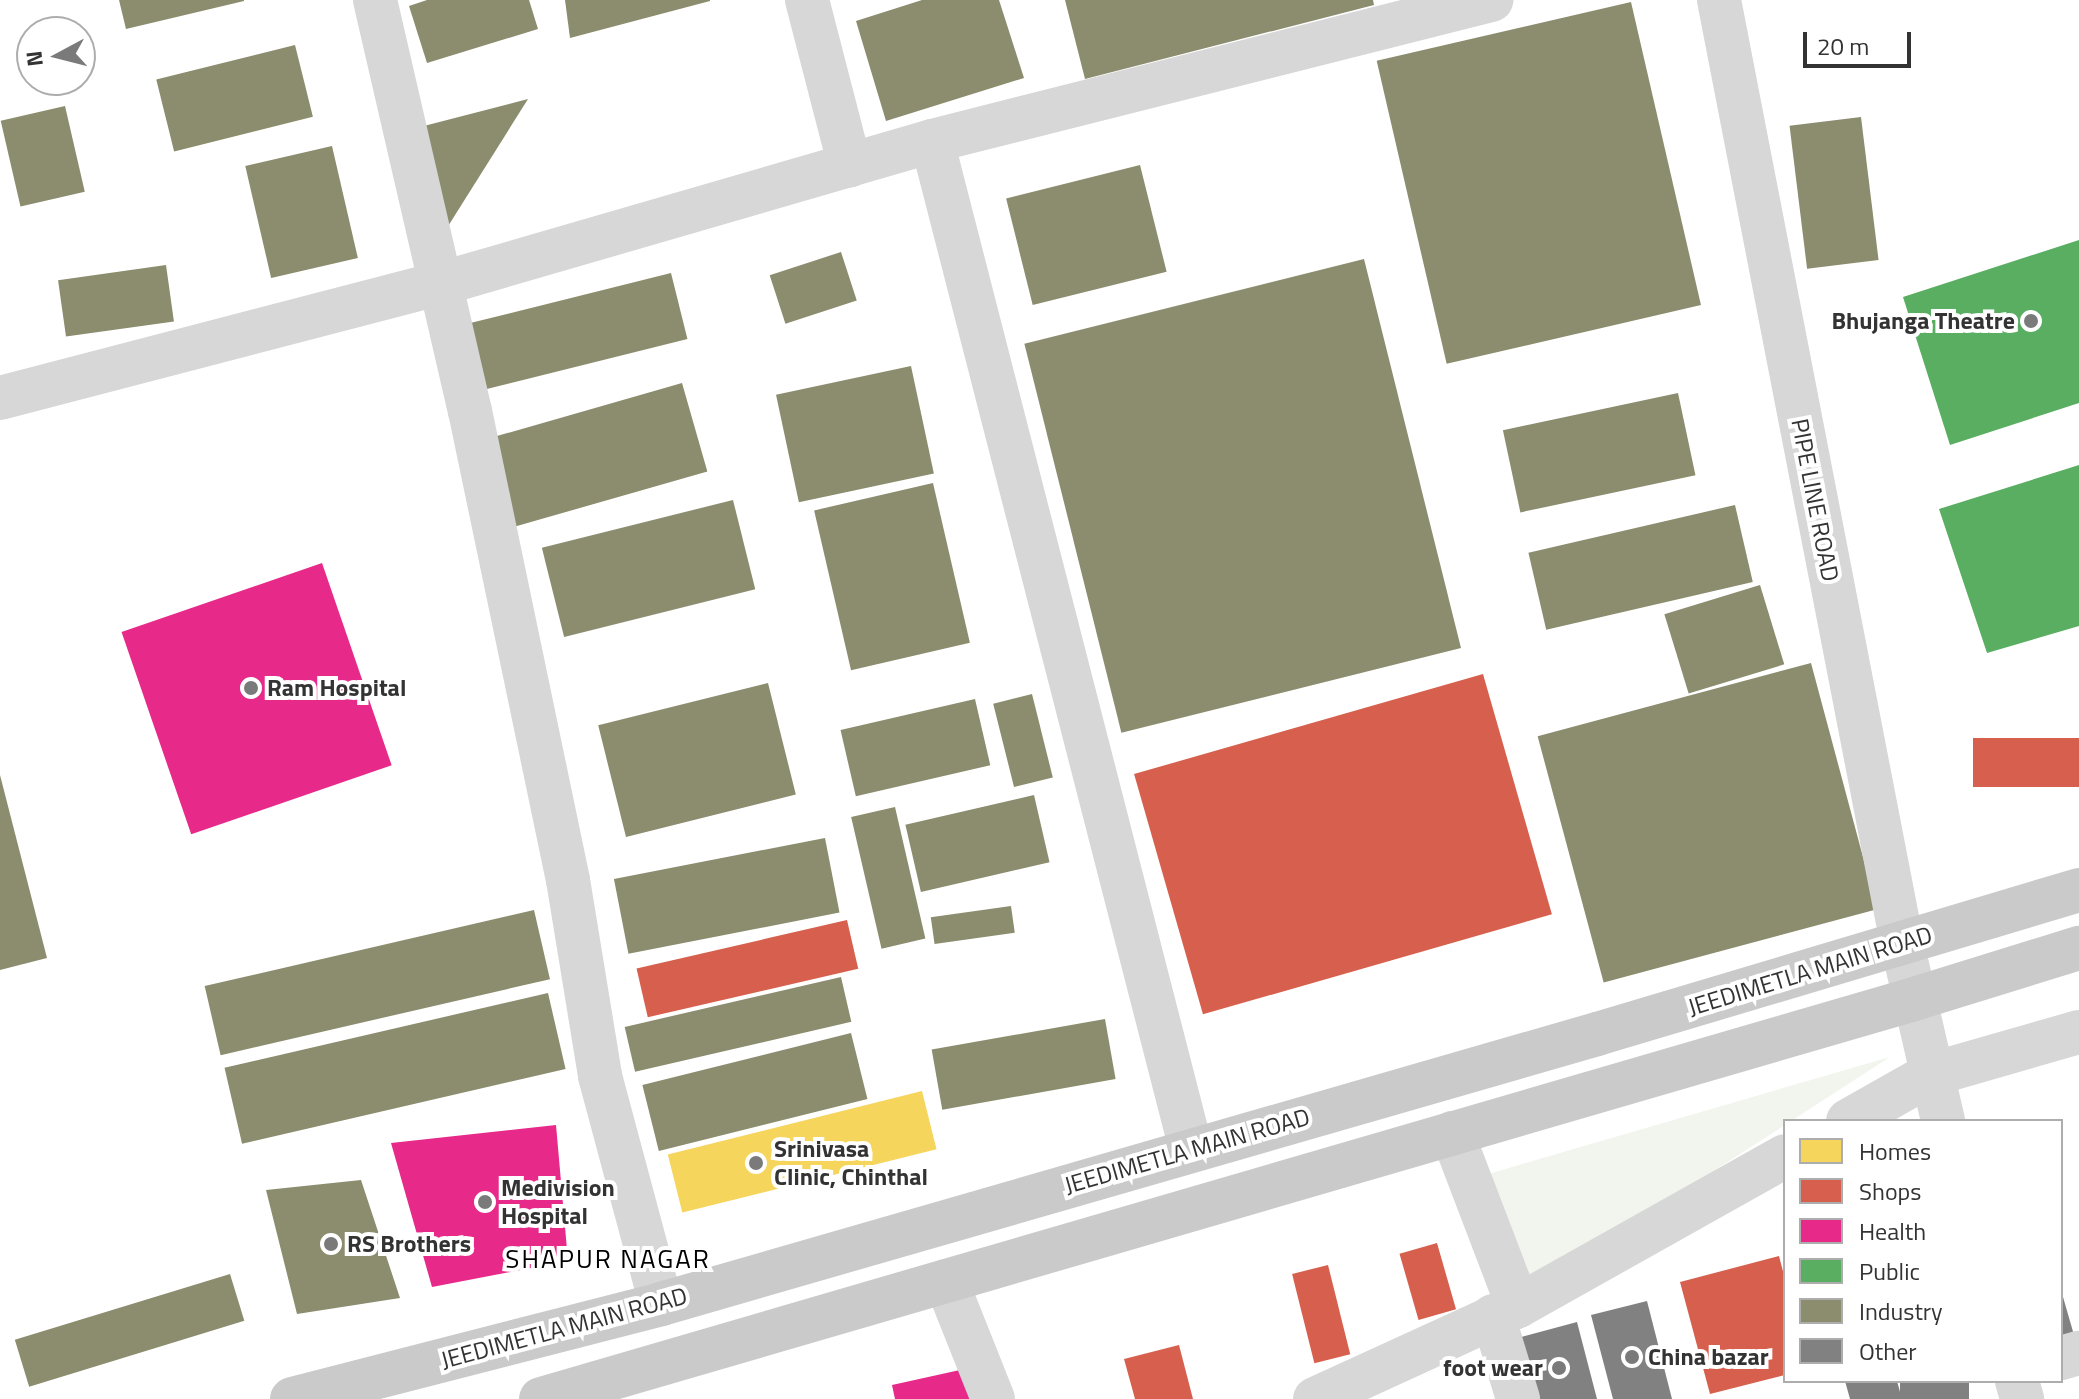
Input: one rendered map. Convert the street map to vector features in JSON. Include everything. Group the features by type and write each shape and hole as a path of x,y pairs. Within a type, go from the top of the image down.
{"main road":[{"name":"JEEDIMETLA MAIN ROAD","path":"292,1399 392,1386 661,1304 1597,1034 2079,890"},
{"path":"541,1399 634,1386 946,1281 1914,999 2079,948"}],"street":[{"path":"375,0 443,283 568,880 600,1076 661,1304"},
{"path":"807,0 850,166"},
{"path":"0,398 443,283 932,141 1491,0"},
{"name":"PIPE LINE ROAD","path":"1719,0 1902,943 1929,1075 1942,1119"},
{"path":"932,141 1191,1149"},
{"path":"1852,1119 1929,1075 2079,1032"},
{"path":"1452,1133 1506,1311 1518,1399"},
{"path":"1315,1399 1506,1311 1783,1157"},
{"path":"946,1281 993,1399"}],"shaded area":[{"path":"1890,1057 1794,1119 1783,1119 1783,1126 1524,1293 1478,1177"}],"building: Homes":[{"path":"922,1091 937,1149 682,1213 668,1154"}],"building: Shops":[{"path":"1483,674 1552,914 1203,1014 1134,774"},
{"path":"1973,738 2079,738 2079,787 1973,787"},
{"path":"847,920 858,969 648,1017 637,969"},
{"path":"1437,1243 1456,1309 1419,1320 1400,1254"},
{"path":"1779,1256 1783,1271 1783,1376 1710,1394 1680,1282"},
{"path":"1328,1265 1350,1354 1314,1363 1292,1274"},
{"path":"1179,1345 1193,1399 1135,1399 1124,1359"}],"building: Health":[{"name":"Ram Hospital","path":"322,563 392,765 191,834 122,632"},
{"name":"Medivision Hospital","path":"556,1125 568,1261 432,1287 391,1143"},
{"path":"969,1368 976,1399 895,1399 892,1385"}],"building: Public":[{"path":"2079,240 2079,403 1950,445 1903,297"},
{"path":"2079,465 2079,626 1987,653 1939,509"}],"building: Industry":[{"path":"119,0 244,0 244,1 126,29"},
{"path":"427,0 529,0 538,29 427,63 409,6"},
{"path":"565,0 710,0 710,1 570,38"},
{"path":"922,0 999,0 1024,78 886,121 856,21"},
{"path":"1065,0 1373,0 1374,5 1085,79"},
{"path":"1631,2 1701,305 1447,364 1377,61"},
{"path":"295,45 313,117 174,151 156,80"},
{"path":"528,99 445,231 420,127"},
{"path":"65,106 85,192 20,207 1,121"},
{"path":"1861,117 1879,260 1807,269 1790,126"},
{"path":"332,146 358,258 271,278 245,166"},
{"path":"1140,165 1167,272 1033,305 1006,198"},
{"path":"841,252 857,301 785,324 770,275"},
{"path":"1364,259 1461,648 1121,733 1024,344"},
{"path":"166,265 174,321 66,337 58,280"},
{"path":"671,273 687,339 483,390 466,324"},
{"path":"911,366 934,474 799,502 776,395"},
{"path":"682,383 707,471 516,526 491,438"},
{"path":"1678,393 1695,475 1520,512 1503,430"},
{"path":"933,483 970,643 851,670 814,510"},
{"path":"733,500 755,589 564,637 542,548"},
{"path":"1735,505 1753,582 1546,630 1528,553"},
{"path":"1760,585 1784,664 1689,694 1664,614"},
{"path":"1811,663 1877,909 1604,983 1538,736"},
{"path":"768,683 796,795 626,837 598,725"},
{"path":"1032,694 1053,777 1014,787 993,704"},
{"path":"975,699 990,765 856,796 841,730"},
{"path":"0,775 47,958 0,970"},
{"path":"1034,795 1050,862 921,892 905,825"},
{"path":"895,807 925,939 882,949 851,817"},
{"path":"825,838 840,913 628,954 614,879"},
{"path":"1011,906 1015,933 935,944 931,917"},
{"path":"534,910 550,979 221,1055 205,986"},
{"path":"841,977 851,1022 635,1072 625,1027"},
{"path":"548,993 566,1069 242,1144 225,1068"},
{"path":"1105,1019 1116,1079 942,1110 932,1050"},
{"path":"851,1033 867,1099 659,1151 642,1085"},
{"name":"RS Brothers","path":"361,1180 400,1298 297,1314 266,1190"},
{"path":"230,1274 244,1321 29,1387 15,1340"}],"building: Other":[{"path":"2063,1297 2076,1342 2063,1345"},
{"name":"China bazar","path":"1647,1301 1672,1399 1613,1399 1591,1315"},
{"name":"foot wear","path":"1577,1322 1597,1399 1537,1399 1521,1337"},
{"path":"1846,1383 1898,1383 1902,1399 1850,1399"},
{"path":"1900,1383 1969,1383 1969,1399 1900,1399"}],"place":[{"name":"Bhujanga Theatre","path":"2031,321"},
{"name":"Ram Hospital","path":"251,688"},
{"name":"Srinivasa Clinic, Chinthal","path":"756,1163"},
{"name":"Medivision Hospital","path":"485,1202"},
{"name":"RS Brothers","path":"331,1244"},
{"name":"China bazar","path":"1632,1357"},
{"name":"foot wear","path":"1559,1368"}],"district":[{"name":"SHAPUR NAGAR","path":"608,1259"}]}
